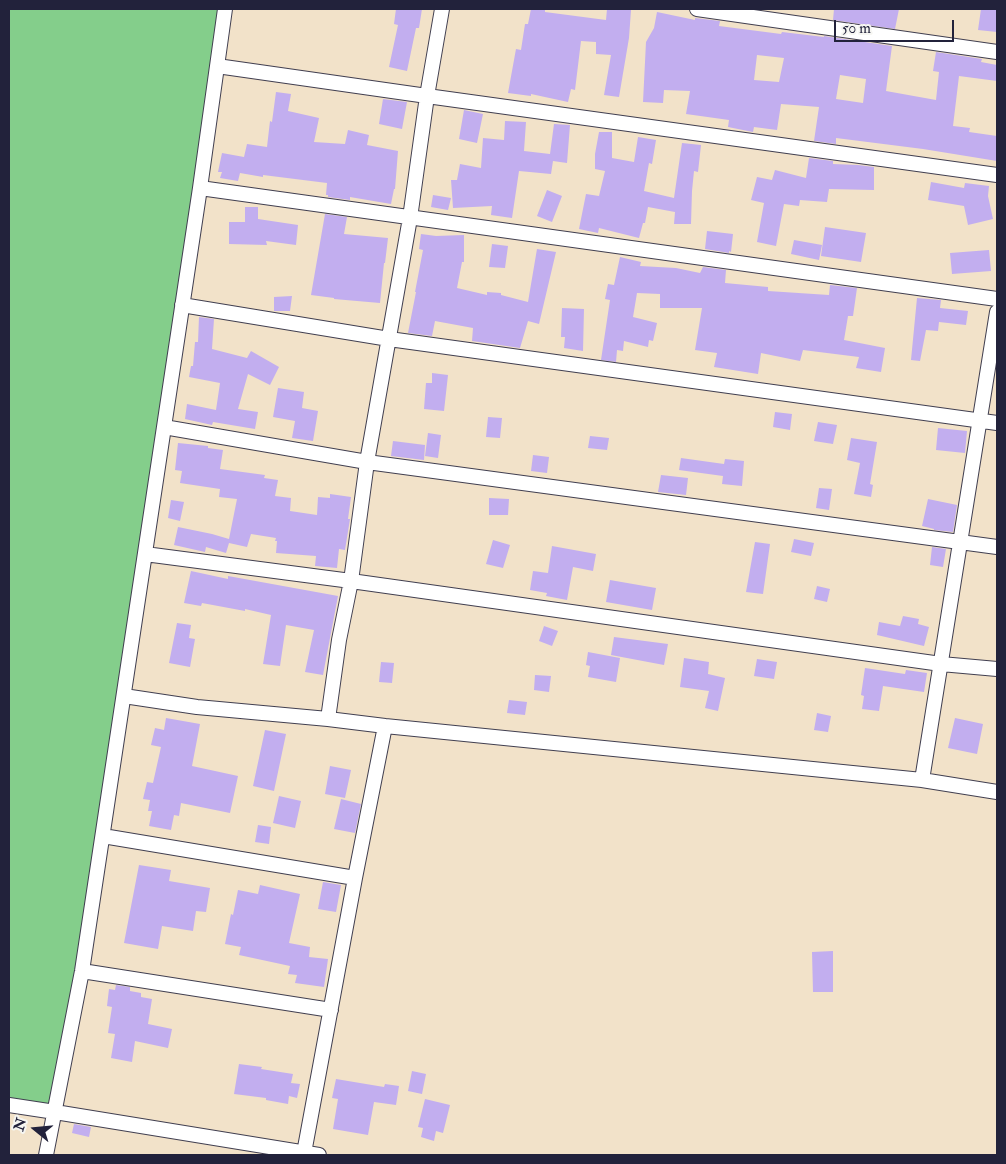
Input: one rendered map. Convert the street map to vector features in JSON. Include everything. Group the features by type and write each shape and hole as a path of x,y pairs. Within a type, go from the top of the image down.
{"street":[{"path":"46,1155 82,971 226,9"},
{"path":"328,719 339,640 351,581 367,462 410,218 427,96 442,9"},
{"path":"697,9 997,52"},
{"path":"217,66 997,175"},
{"path":"200,188 997,300"},
{"path":"182,305 389,339 997,423"},
{"path":"922,780 997,312"},
{"path":"164,427 367,462 997,547"},
{"path":"145,554 941,664 997,669"},
{"path":"124,696 197,707 922,780 997,792"},
{"path":"304,1153 385,726"},
{"path":"102,836 355,878"},
{"path":"82,971 331,1010"},
{"path":"9,1105 319,1155"}],"green space":[{"path":"9,9 222,9 55,1112 9,1104"}],"building":[{"path":"396,9 422,9 419,28 416,28 407,71 389,67 398,25 394,24"},
{"path":"531,9 545,9 545,12 606,20 607,9 631,10 629,38 619,97 604,95 611,55 596,54 596,42 581,41 575,90 571,89 568,102 531,94 531,96 508,93 516,49 521,50 525,24 528,24"},
{"path":"834,9 899,9 895,29 833,20"},
{"path":"981,9 997,9 997,32 978,30"},
{"path":"657,12 695,20 695,18 720,21 719,26 781,34 782,32 824,36 892,46 886,91 936,100 939,72 933,71 936,52 982,59 981,62 997,65 997,81 959,76 953,126 970,128 969,132 997,136 997,161 836,138 836,144 814,141 819,107 781,104 777,130 754,127 753,132 728,127 729,120 686,114 690,91 664,90 663,103 643,102 646,42 654,28","holes":["757,55 784,58 779,82 754,80","840,75 866,79 863,103 836,99"]},
{"path":"276,92 291,94 288,111 319,118 314,142 345,144 348,130 369,135 367,145 398,151 395,189 391,204 350,197 350,200 328,197 326,195 327,183 240,173 238,181 220,178 222,172 218,172 222,153 244,157 247,144 267,147"},
{"path":"383,99 407,102 402,129 379,124"},
{"path":"464,110 483,114 477,143 459,139"},
{"path":"505,121 526,122 524,151 550,154 554,124 570,125 567,163 553,161 551,174 519,171 512,218 491,215 492,206 453,208 451,180 457,180 460,164 481,168 483,138 504,140"},
{"path":"599,132 612,132 612,158 634,162 638,137 656,140 652,164 649,163 644,191 674,198 682,143 701,145 698,172 694,171 691,224 674,224 675,212 648,207 645,223 643,223 639,238 599,228 598,233 579,229 586,194 599,196 605,171 595,169 595,154"},
{"path":"809,158 833,161 833,164 874,167 874,190 829,189 827,202 800,200 799,206 784,204 776,246 757,242 764,203 751,200 757,177 772,180 775,170 806,178"},
{"path":"931,182 964,188 965,183 989,186 988,196 993,219 968,225 964,206 928,200"},
{"path":"547,190 562,196 552,222 537,216"},
{"path":"433,195 451,198 448,210 431,207"},
{"path":"245,207 258,207 258,219 298,225 296,245 266,241 267,245 229,244 229,222 245,222"},
{"path":"325,214 347,217 344,234 388,238 380,303 311,295"},
{"path":"825,227 866,233 861,262 821,256"},
{"path":"707,231 733,234 731,252 705,249"},
{"path":"421,234 436,236 464,235 464,262 462,262 457,288 487,295 487,292 501,293 501,295 528,302 537,249 556,252 539,324 528,321 520,348 472,341 473,328 435,321 432,336 408,333 423,250 419,249"},
{"path":"794,240 822,245 819,260 791,254"},
{"path":"492,244 508,246 505,268 489,267"},
{"path":"989,250 991,271 952,274 950,253"},
{"path":"620,257 641,262 640,266 676,268 700,273 703,267 726,270 725,283 768,287 768,291 829,295 830,285 857,288 853,316 848,316 844,340 885,348 881,372 856,368 859,357 803,350 800,361 761,353 758,374 714,367 717,353 695,350 702,308 660,308 660,294 637,293 633,317 657,323 653,341 649,340 648,347 624,341 623,351 617,350 616,362 601,360 610,300 605,299 608,284 614,285"},
{"path":"292,296 290,311 274,311 274,297"},
{"path":"917,298 941,300 940,308 968,311 966,325 939,322 938,331 926,330 920,361 911,360"},
{"path":"562,308 584,309 583,351 564,348 565,337 561,337"},
{"path":"199,317 214,319 212,349 247,358 251,351 279,367 270,385 248,374 238,409 258,412 255,429 213,422 212,425 185,419 187,404 216,410 220,383 189,377 191,366 193,366 195,342 198,342"},
{"path":"432,373 448,375 444,411 424,409 426,383 432,383"},
{"path":"278,388 304,392 302,408 318,411 313,441 292,438 295,421 273,417"},
{"path":"775,412 792,414 790,430 773,427"},
{"path":"488,417 502,418 500,438 486,437"},
{"path":"818,422 837,425 833,444 814,441"},
{"path":"938,428 967,431 965,453 936,450"},
{"path":"428,433 441,435 438,458 425,456"},
{"path":"590,436 609,438 607,450 588,448"},
{"path":"851,438 877,442 870,484 873,485 871,497 854,494 860,463 847,460"},
{"path":"393,441 425,445 424,460 391,456"},
{"path":"178,443 208,446 208,448 223,450 220,469 265,475 264,478 278,480 275,496 291,498 290,511 317,515 318,497 330,498 330,494 351,497 345,550 339,549 337,568 315,566 316,556 276,553 276,538 251,534 247,547 229,543 226,553 206,547 205,552 174,545 178,527 229,539 237,499 219,497 220,489 180,483 182,471 175,470"},
{"path":"533,455 549,457 547,473 531,471"},
{"path":"681,458 724,464 725,459 744,461 742,486 722,484 723,476 679,470"},
{"path":"661,475 688,478 686,495 658,492"},
{"path":"819,488 832,489 829,510 816,508"},
{"path":"489,498 509,499 508,515 489,515"},
{"path":"928,499 957,505 953,532 934,530 922,526"},
{"path":"171,500 184,502 180,521 168,518"},
{"path":"794,539 814,543 811,556 791,552"},
{"path":"493,540 510,545 503,568 486,564"},
{"path":"755,542 770,544 763,594 746,592"},
{"path":"552,546 596,554 593,571 573,567 567,600 546,596 547,593 530,590 533,571 548,573"},
{"path":"932,547 946,549 943,567 930,565"},
{"path":"191,571 228,579 228,576 338,596 323,675 305,672 314,630 286,625 280,666 263,664 271,615 202,603 201,606 184,603"},
{"path":"610,580 656,588 652,610 606,602"},
{"path":"817,586 830,589 827,602 814,599"},
{"path":"903,616 919,619 918,624 929,627 924,646 877,635 879,622 900,626"},
{"path":"177,623 191,625 189,638 195,639 190,667 169,663"},
{"path":"544,626 558,631 552,646 539,641"},
{"path":"614,637 668,644 664,665 611,655"},
{"path":"588,652 620,658 616,682 588,677 590,666 586,665"},
{"path":"684,658 709,662 708,674 725,678 718,711 705,708 709,691 680,687"},
{"path":"757,659 777,662 774,679 754,676"},
{"path":"381,662 394,663 392,683 379,682"},
{"path":"865,668 905,674 906,670 927,673 924,692 883,686 879,711 862,709 864,696 861,695"},
{"path":"535,675 551,676 549,692 534,690"},
{"path":"509,700 527,702 525,715 507,713"},
{"path":"817,713 831,716 828,732 814,730"},
{"path":"166,718 200,724 192,766 238,776 230,813 181,803 179,816 174,815 171,830 149,826 152,811 148,811 150,800 143,799 147,782 153,783 161,747 151,745 155,728 164,730"},
{"path":"955,718 983,724 977,754 948,748"},
{"path":"265,730 286,734 274,791 253,786"},
{"path":"330,766 351,770 345,798 325,794"},
{"path":"279,796 301,801 295,828 273,823"},
{"path":"341,799 361,804 355,833 334,829"},
{"path":"258,825 271,827 269,844 255,842"},
{"path":"139,865 171,870 169,881 210,888 206,912 196,911 193,931 162,926 158,949 124,943"},
{"path":"323,882 341,885 336,912 318,909"},
{"path":"260,885 300,894 289,943 310,947 309,957 328,959 324,987 295,983 297,975 288,974 290,966 239,955 241,947 225,944 238,890 258,894"},
{"path":"833,951 833,992 813,992 812,952"},
{"path":"116,985 130,987 130,991 141,993 141,997 152,999 148,1024 172,1029 168,1048 135,1041 132,1062 111,1058 115,1034 108,1033 112,1007 107,1006 109,989 115,990"},
{"path":"239,1064 293,1074 291,1083 300,1084 297,1098 289,1096 288,1104 266,1100 266,1098 234,1094"},
{"path":"412,1071 426,1074 422,1094 408,1091"},
{"path":"336,1079 384,1087 385,1084 399,1086 396,1105 374,1102 368,1135 333,1129 338,1099 332,1098"},
{"path":"425,1099 450,1105 443,1133 436,1131 434,1141 421,1137 423,1128 418,1127"},
{"path":"74,1124 91,1127 89,1137 72,1133"}]}
